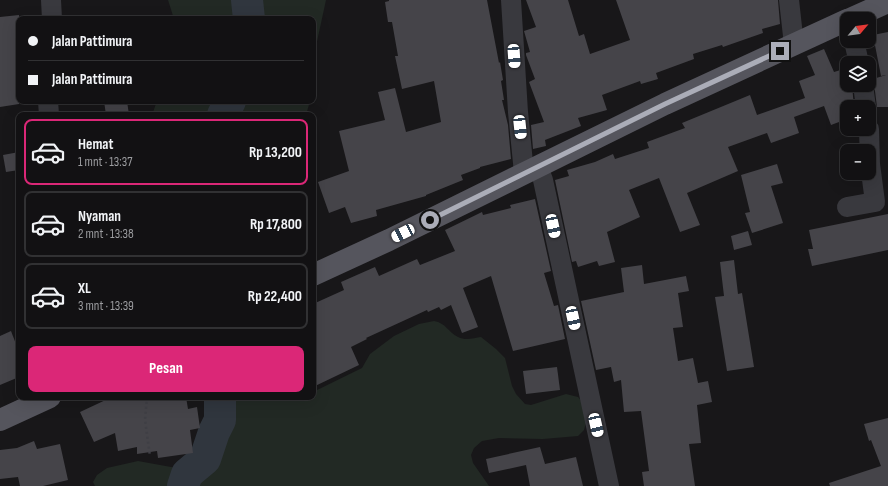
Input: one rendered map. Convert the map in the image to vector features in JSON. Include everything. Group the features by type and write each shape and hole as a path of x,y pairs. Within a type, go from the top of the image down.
{"main road":[{"path":"866,12 888,2"},
{"path":"316,274 389,240 665,104 840,24"},
{"path":"0,420 43,400"}],"street":[{"path":"51,0 52,16"},
{"path":"510,0 518,112 531,170 543,180 609,486"},
{"path":"789,0 794,45"},
{"path":"847,207 875,202 868,136"}],"path":[{"path":"147,400 145,420 150,456"}],"shaded area":[{"path":"168,0 326,0 316,46 316,16 173,16"},
{"path":"156,104 309,104 307,112 153,112"},
{"path":"434,321 438,322 461,338 470,339 481,337 505,358 512,386 516,394 525,404 531,405 566,394 578,397 583,403 586,423 584,430 578,436 543,439 499,438 482,441 474,448 471,455 473,463 489,486 95,486 93,482 97,475 107,468 138,461 171,467 183,468 196,466 205,459 214,432 220,420 220,400 316,400 316,391 362,368 370,354 394,336 419,324"}],"building":[{"path":"389,0 487,0 503,80 501,81 504,100 502,100 508,125 511,159 480,167 461,175 463,180 426,196 376,210 377,216 351,223 345,207 329,213 318,182 349,171 339,131 385,120 378,92 395,88 406,132 441,122 434,81 402,89 395,56 398,56 392,22 388,22 385,2"},
{"path":"526,0 568,0 579,36 584,34 590,54 630,40 616,0 778,0 780,24 762,29 763,33 723,47 722,45 693,54 694,59 656,73 658,79 641,84 640,81 602,95 607,110 578,118 581,126 545,140 546,146 533,149 531,125 544,122 529,82 535,79 526,55 526,53 530,52 524,31 536,27"},
{"path":"19,15 16,16 16,104 19,104 0,107 0,17"},
{"path":"888,32 888,107 877,107 875,92 876,78 886,75 881,76 876,48 876,34"},
{"path":"824,49 834,72 840,70 840,92 853,92 853,100 840,100 840,122 831,125 824,106 794,117 799,133 771,143 767,133 728,147 738,171 687,193 700,225 680,232 659,178 629,190 640,217 607,232 615,262 599,266 597,261 578,267 576,261 572,262 555,180 569,176 567,170 595,162 613,154 615,159 649,148 647,142 685,128 682,123 750,95 757,115 805,98 799,81 815,75 807,56"},
{"path":"104,104 127,104 129,112 106,112"},
{"path":"16,153 16,170 6,172 3,155"},
{"path":"777,164 783,183 771,186 783,223 752,233 745,213 750,212 741,175"},
{"path":"535,199 551,271 544,273 554,306 558,305 565,339 513,351 491,276 463,288 478,327 462,333 451,305 441,310 439,307 428,312 427,310 366,338 367,339 351,347 359,365 316,386 316,303 344,290 341,282 375,267 379,276 417,259 420,265 455,251 445,230 482,212 483,215 511,208 510,205"},
{"path":"888,214 888,250 812,266 808,249 813,249 809,230"},
{"path":"748,231 752,245 734,250 731,236"},
{"path":"734,260 738,294 742,293 754,367 727,371 715,297 724,296 720,262"},
{"path":"642,265 644,284 686,276 689,291 678,293 683,327 673,328 678,361 693,358 698,383 708,381 712,402 697,405 701,443 689,444 695,486 644,486 642,472 649,471 641,411 624,412 621,380 614,382 611,367 596,370 581,301 624,292 621,268"},
{"path":"11,331 16,344 16,378 0,385 0,336"},
{"path":"557,367 560,390 526,394 523,371"},
{"path":"106,400 186,400 188,409 197,407 200,428 190,430 193,453 158,458 157,451 137,454 137,447 118,451 115,433 94,442 80,412"},
{"path":"888,418 888,486 830,486 829,483 881,466 871,440 869,441 864,424"},
{"path":"34,441 37,449 60,444 68,480 43,486 20,486 18,477 0,479 0,450 17,448"},
{"path":"540,447 545,464 576,457 583,486 530,486 526,465 489,473 486,459"}],"waterway":[{"path":"247,0 249,16"},
{"path":"224,112 228,104"},
{"path":"183,486 187,474 205,459 214,432 220,420 220,400"}],"route":[{"path":"430,220 665,104 780,51"}]}
